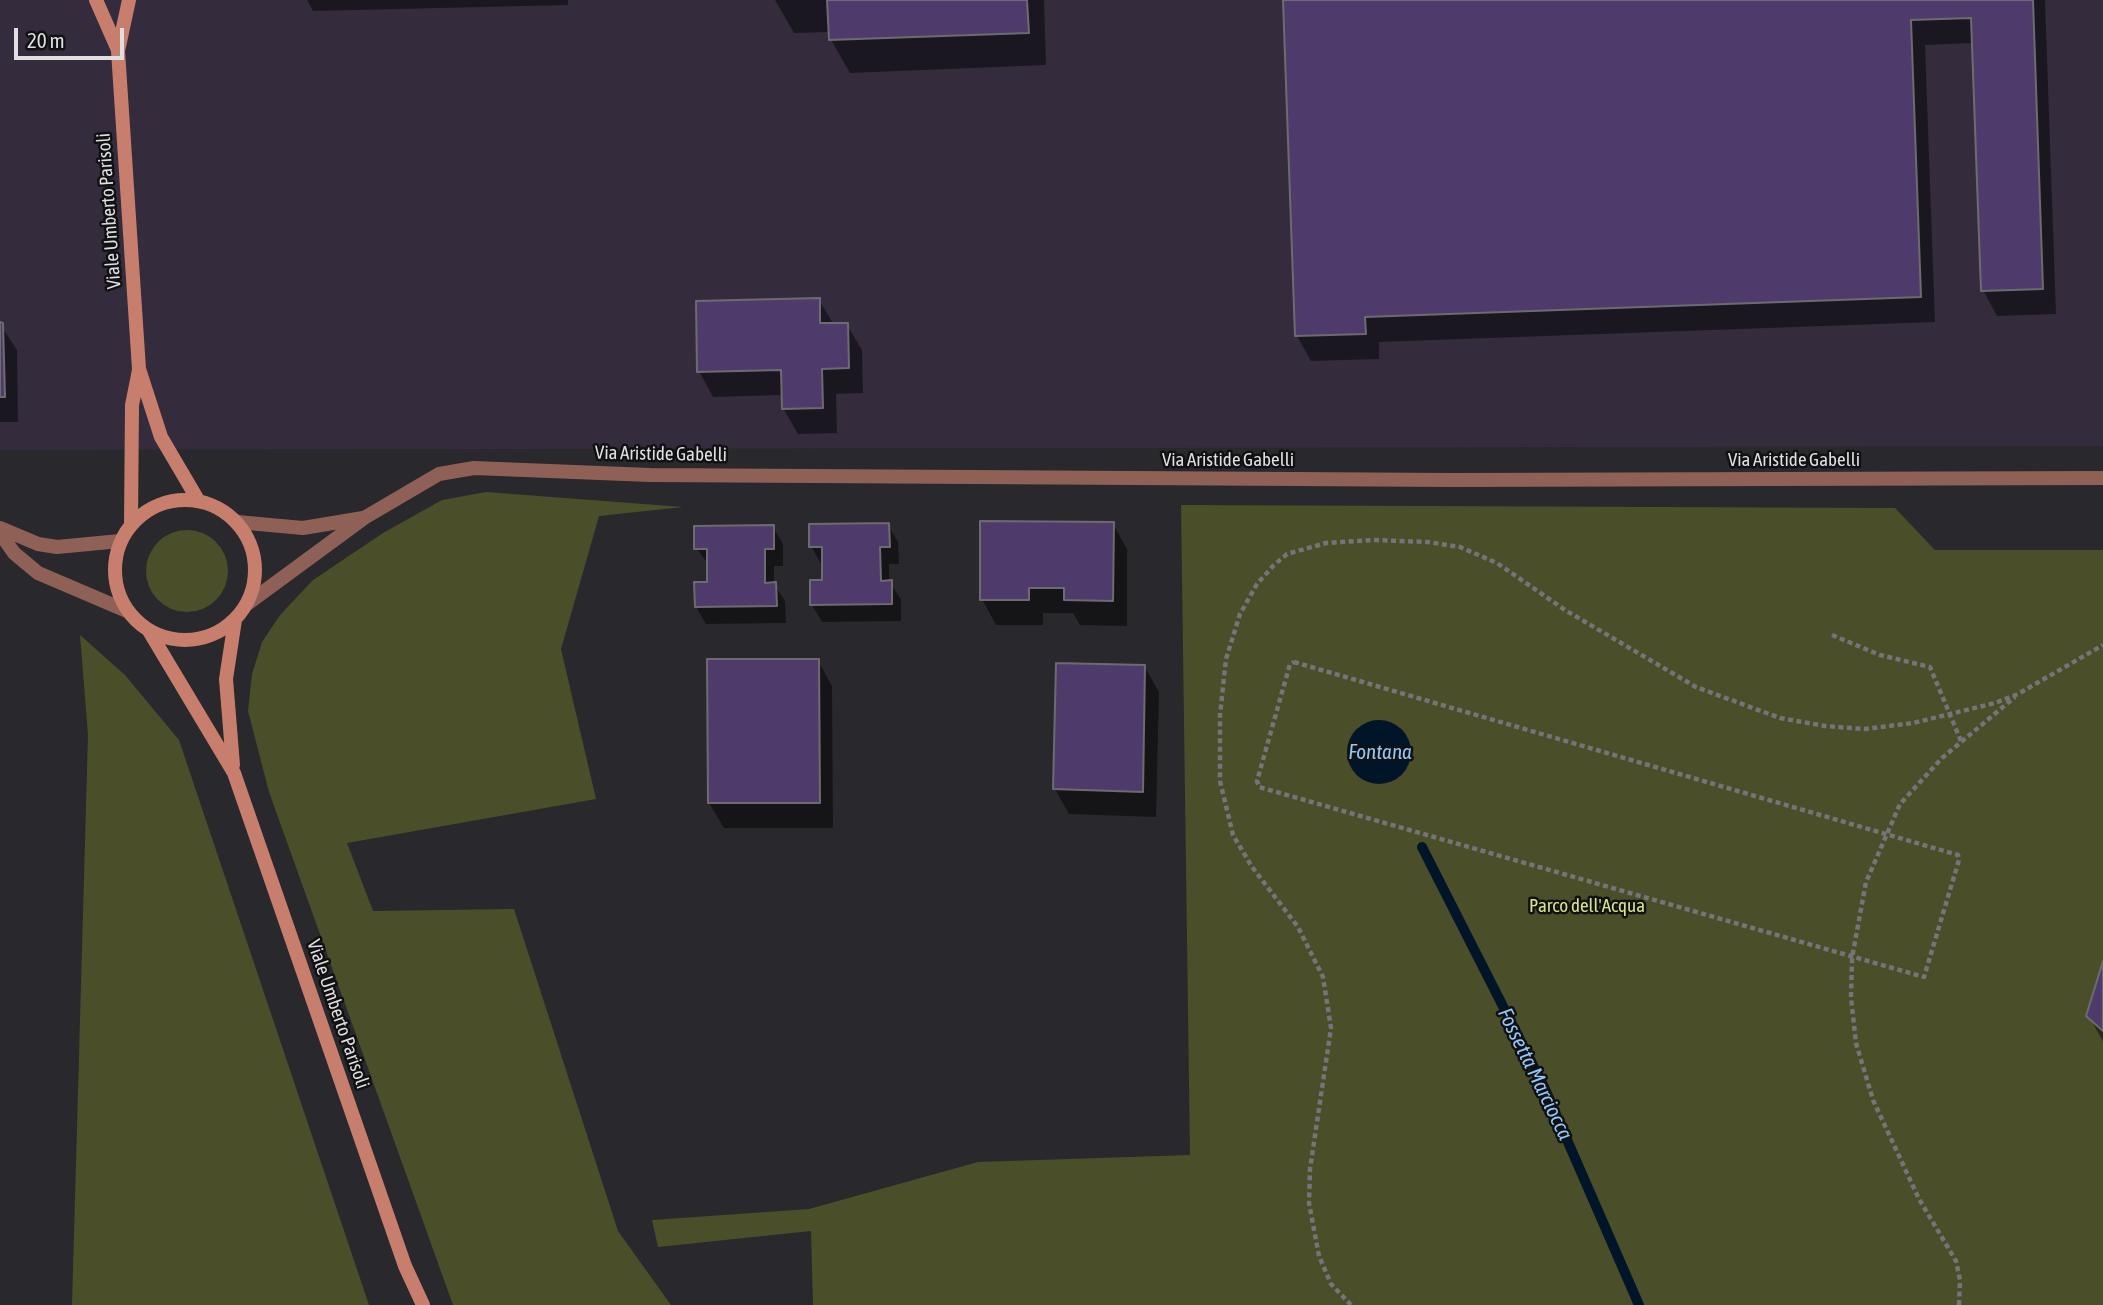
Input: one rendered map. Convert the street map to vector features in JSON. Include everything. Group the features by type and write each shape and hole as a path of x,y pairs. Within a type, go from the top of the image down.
{"street":[{"name":"Viale Umberto Parisoli","path":"96,0 118,51"},
{"name":"Viale Umberto Parisoli","path":"129,0 118,51 139,369 161,436 198,500 161,503 131,524 120,541 114,565 117,589 127,611 149,631 234,773 405,1266 423,1305"},
{"name":"Viale Umberto Parisoli","path":"131,524 132,405 139,369"},
{"name":"Via Aristide Gabelli","path":"247,604 364,518 439,474 474,468 650,475 1440,480 2103,478"},
{"path":"198,500 213,505 237,522"},
{"name":"Via Aristide Gabelli","path":"237,522 303,528 364,518"},
{"name":"Viale Umberto Parisoli","path":"149,631 171,639 194,640 216,634 235,620 247,604 255,583 255,561 249,540 237,522"},
{"path":"0,531 38,544 57,547 76,548 120,541"},
{"path":"0,531 13,553 38,573 127,611"},
{"name":"Viale Umberto Parisoli","path":"234,773 226,679 235,620"},
{"name":"Viale Umberto Parisoli","path":"405,1266 412,1305"}],"path":[{"path":"1350,1305 1331,1284 1319,1256 1309,1203 1310,1169 1331,1028 1323,977 1298,927 1252,867 1233,835 1220,781 1220,715 1226,659 1240,614 1257,584 1273,566 1287,554 1326,543 1373,540 1428,542 1460,547 1497,564 1565,610 1656,665 1736,703 1780,718 1865,729 1948,715 2018,694"},
{"path":"1832,635 1880,655 1930,667 1961,741"},
{"path":"1959,1305 1961,1280 1956,1261 1919,1199 1873,1100 1856,1043 1851,998 1852,958 1866,882 1900,804 1961,741 2018,694 2103,645"},
{"path":"1294,662 1885,834 1958,855 1959,860 1924,977 1259,787 1257,781 1290,664 1294,662"}],"shaded area":[{"path":"0,0 2103,0 2103,446 0,450"}],"green space":[{"path":"486,492 683,507 599,516 561,649 596,799 347,843 373,911 514,909 618,1231 671,1305 453,1305 269,792 248,711 252,674 262,642 280,615 313,580 383,533 442,500"},
{"name":"Parco dell'Acqua","path":"1181,505 1895,508 1935,550 2103,550 2103,1305 813,1305 811,1231 658,1247 652,1220 809,1209 978,1162 1190,1155"},
{"path":"187,530 203,533 216,542 225,555 228,571 225,587 216,600 203,609 187,612 171,609 158,600 149,587 146,571 149,555 158,542 171,533"},
{"path":"80,635 125,675 179,740 369,1305 72,1305 88,735"}],"water":[{"name":"Fontana","path":"1379,720 1397,726 1405,734 1411,752 1405,770 1397,778 1379,784 1361,778 1353,770 1347,752 1353,734 1361,726"}],"building":[{"path":"827,0 1027,0 1029,33 829,40"},
{"path":"1283,0 2033,0 2043,289 1981,291 1971,18 1911,20 1921,297 1365,317 1366,334 1295,336"},
{"path":"820,298 820,323 848,323 849,368 822,369 823,408 782,409 781,370 697,372 696,301"},
{"path":"0,322 3,323 5,397 0,397"},
{"path":"980,521 1114,522 1113,601 1064,600 1064,588 1029,588 1029,600 980,600"},
{"path":"889,523 890,547 880,547 881,581 892,580 892,604 810,605 810,580 822,580 822,547 809,547 809,524"},
{"path":"774,525 774,549 765,549 765,583 776,582 777,606 695,607 694,582 707,582 707,549 694,549 694,526"},
{"path":"707,659 819,659 820,803 708,803"},
{"path":"1056,663 1145,665 1143,792 1053,789"},
{"path":"2103,961 2103,1031 2086,1016"}],"waterway":[{"name":"Fossetta Marciocca","path":"1422,847 1544,1087 1639,1305"}]}
